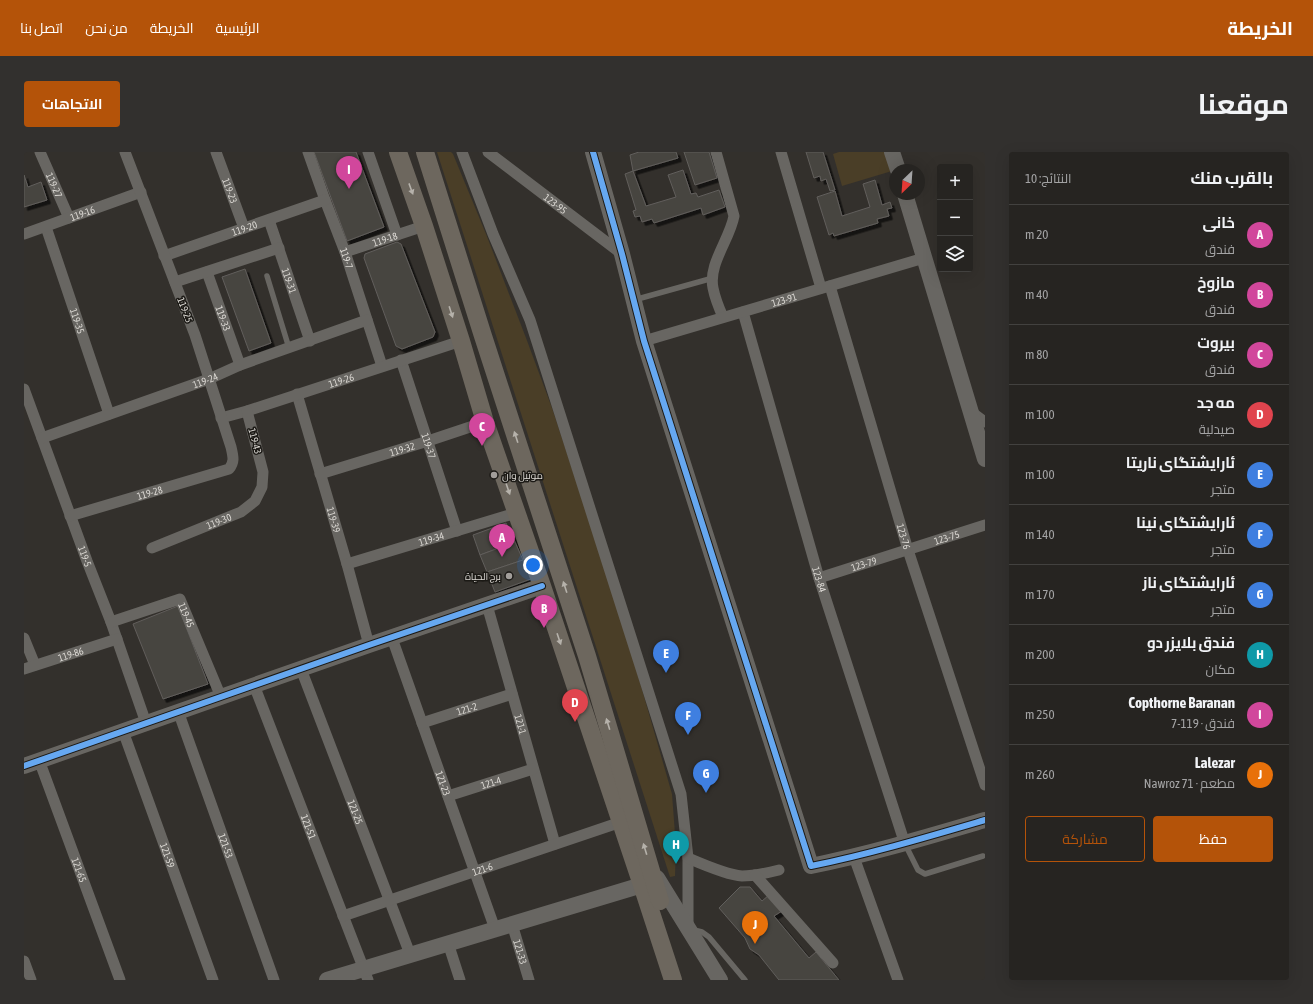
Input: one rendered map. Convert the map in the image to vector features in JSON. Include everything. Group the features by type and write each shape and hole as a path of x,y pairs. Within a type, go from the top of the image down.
{"main road":[{"path":"398,152 424,226 485,422 542,586 642,885 684,980"},
{"path":"425,152 587,656 650,867 673,980"}],"street":[{"name":"119-27","path":"40,152 69,218"},
{"name":"119-25","path":"126,152 195,335 231,447 234,459 233,465 229,469"},
{"name":"119-23","path":"216,152 244,228"},
{"name":"119-7","path":"308,152 345,252 382,366"},
{"path":"368,152 397,235"},
{"path":"462,152 493,234 530,320 682,794 688,858 688,929"},
{"name":"123-95","path":"488,152 622,254"},
{"path":"593,152 622,254 644,341 811,866 905,844 985,820"},
{"path":"716,152 734,216 732,225 713,270 712,286 723,317"},
{"name":"123-76","path":"782,152 826,287 908,550 985,785"},
{"path":"892,152 896,164"},
{"name":"119-16","path":"24,234 141,192"},
{"name":"119-20","path":"164,256 325,200"},
{"path":"907,200 985,459"},
{"name":"119-31","path":"269,220 310,341"},
{"name":"119-18","path":"345,252 424,226"},
{"name":"119-35","path":"46,227 109,414"},
{"path":"174,282 279,248"},
{"name":"123-91","path":"644,341 924,258"},
{"name":"119-33","path":"207,272 240,365"},
{"name":"123-84","path":"743,312 819,578 905,844"},
{"name":"119-24","path":"42,438 209,379 240,365 367,320"},
{"name":"119-26","path":"221,418 247,411 460,341"},
{"name":"119-37","path":"401,360 457,530"},
{"name":"119-5","path":"24,389 29,419 42,438 111,622 146,723"},
{"name":"119-39","path":"297,394 369,645"},
{"name":"119-43","path":"247,411 264,472"},
{"path":"970,411 985,420"},
{"name":"119-32","path":"320,474 485,422"},
{"name":"119-28","path":"70,516 229,469"},
{"name":"119-30","path":"152,548 241,512 255,501 262,486 264,472"},
{"name":"119-34","path":"347,564 516,513"},
{"name":"123-75","path":"908,550 985,525"},
{"name":"123-79","path":"819,578 908,550"},
{"path":"31,763 542,586"},
{"name":"119-45","path":"111,622 180,599 221,697"},
{"name":"121-1","path":"487,605 555,844"},
{"path":"24,638 35,665"},
{"name":"121-23","path":"392,638 494,929"},
{"name":"119-86","path":"24,669 117,640"},
{"name":"121-25","path":"301,669 410,954"},
{"name":"121-51","path":"254,685 365,974"},
{"name":"121-2","path":"422,723 512,694"},
{"name":"121-53","path":"178,712 274,980"},
{"name":"121-59","path":"123,731 213,980"},
{"name":"121-65","path":"31,763 120,980"},
{"name":"121-4","path":"448,796 534,769"},
{"name":"121-6","path":"343,916 621,822"},
{"path":"854,857 898,980"},
{"path":"688,858 712,868 740,876 755,875 779,870"},
{"path":"650,867 720,980"},
{"path":"755,875 833,963"},
{"path":"327,980 365,974 410,954 642,885"},
{"name":"121-33","path":"512,924 529,980"},
{"path":"448,943 460,980"},
{"path":"24,961 31,980"}],"lane":[{"path":"267,276 289,348"},
{"path":"634,300 713,278"},
{"path":"905,844 918,870 925,874 983,856"},
{"path":"688,929 702,932 709,937 745,980"}],"shaded area":[{"path":"437,152 451,152 453,154 486,234 552,408 622,620 672,794 676,847 675,876 670,877"},
{"path":"839,152 887,152 890,164 889,172 842,186 833,154"}],"building":[{"path":"314,152 356,152 384,227 347,241"},
{"path":"639,152 676,152 678,158 633,171 630,155"},
{"path":"684,152 709,152 717,178 695,185"},
{"path":"806,152 823,152 835,190 830,191 826,179 821,181 820,176 814,178"},
{"path":"683,170 691,194 696,193 698,197 719,190 725,207 703,215 701,208 654,223 652,219 642,222 640,216 635,217 633,211 636,210 625,174 633,171 646,206 676,197 668,175"},
{"path":"24,175 28,187 41,182 47,200 24,207"},
{"path":"875,180 882,205 890,202 892,208 887,209 889,216 877,219 878,223 834,236 833,233 829,235 817,197 835,191 842,216 870,207 863,184"},
{"path":"397,242 401,244 435,332 433,337 402,349 396,346 364,258 365,254"},
{"path":"245,269 271,343 249,351 222,277"},
{"path":"506,523 515,542 480,555 473,535"},
{"path":"515,542 523,560 487,572 480,555"},
{"name":"برج الحياة","path":"523,560 531,579 495,592 487,572"},
{"path":"178,606 208,684 163,699 133,624"},
{"path":"740,887 750,887 762,901 769,895 782,911 774,916 809,958 816,952 839,980 779,980 759,955 750,949 745,938 719,908"}],"cycle path":[{"path":"593,152 622,254 644,341 811,866 877,851 985,820"},
{"path":"24,766 542,586"}],"place":[{"name":"Copthorne Baranan","path":"349,189"},
{"name":"بیروت","path":"482,446"},
{"name":"موتيل وان","path":"494,475"},
{"name":"خانی","path":"502,557"},
{"name":"برج الحياة","path":"509,576"},
{"name":"مازوخ","path":"544,628"},
{"name":"ئارایشتگای ناریتا","path":"666,673"},
{"name":"مه جد","path":"575,722"},
{"name":"ئارایشتگای نینا","path":"688,735"},
{"name":"ئارایشتگای ناز","path":"706,793"},
{"name":"فندق بلايزر دو","path":"676,864"},
{"name":"Lalezar","path":"755,944"}]}
